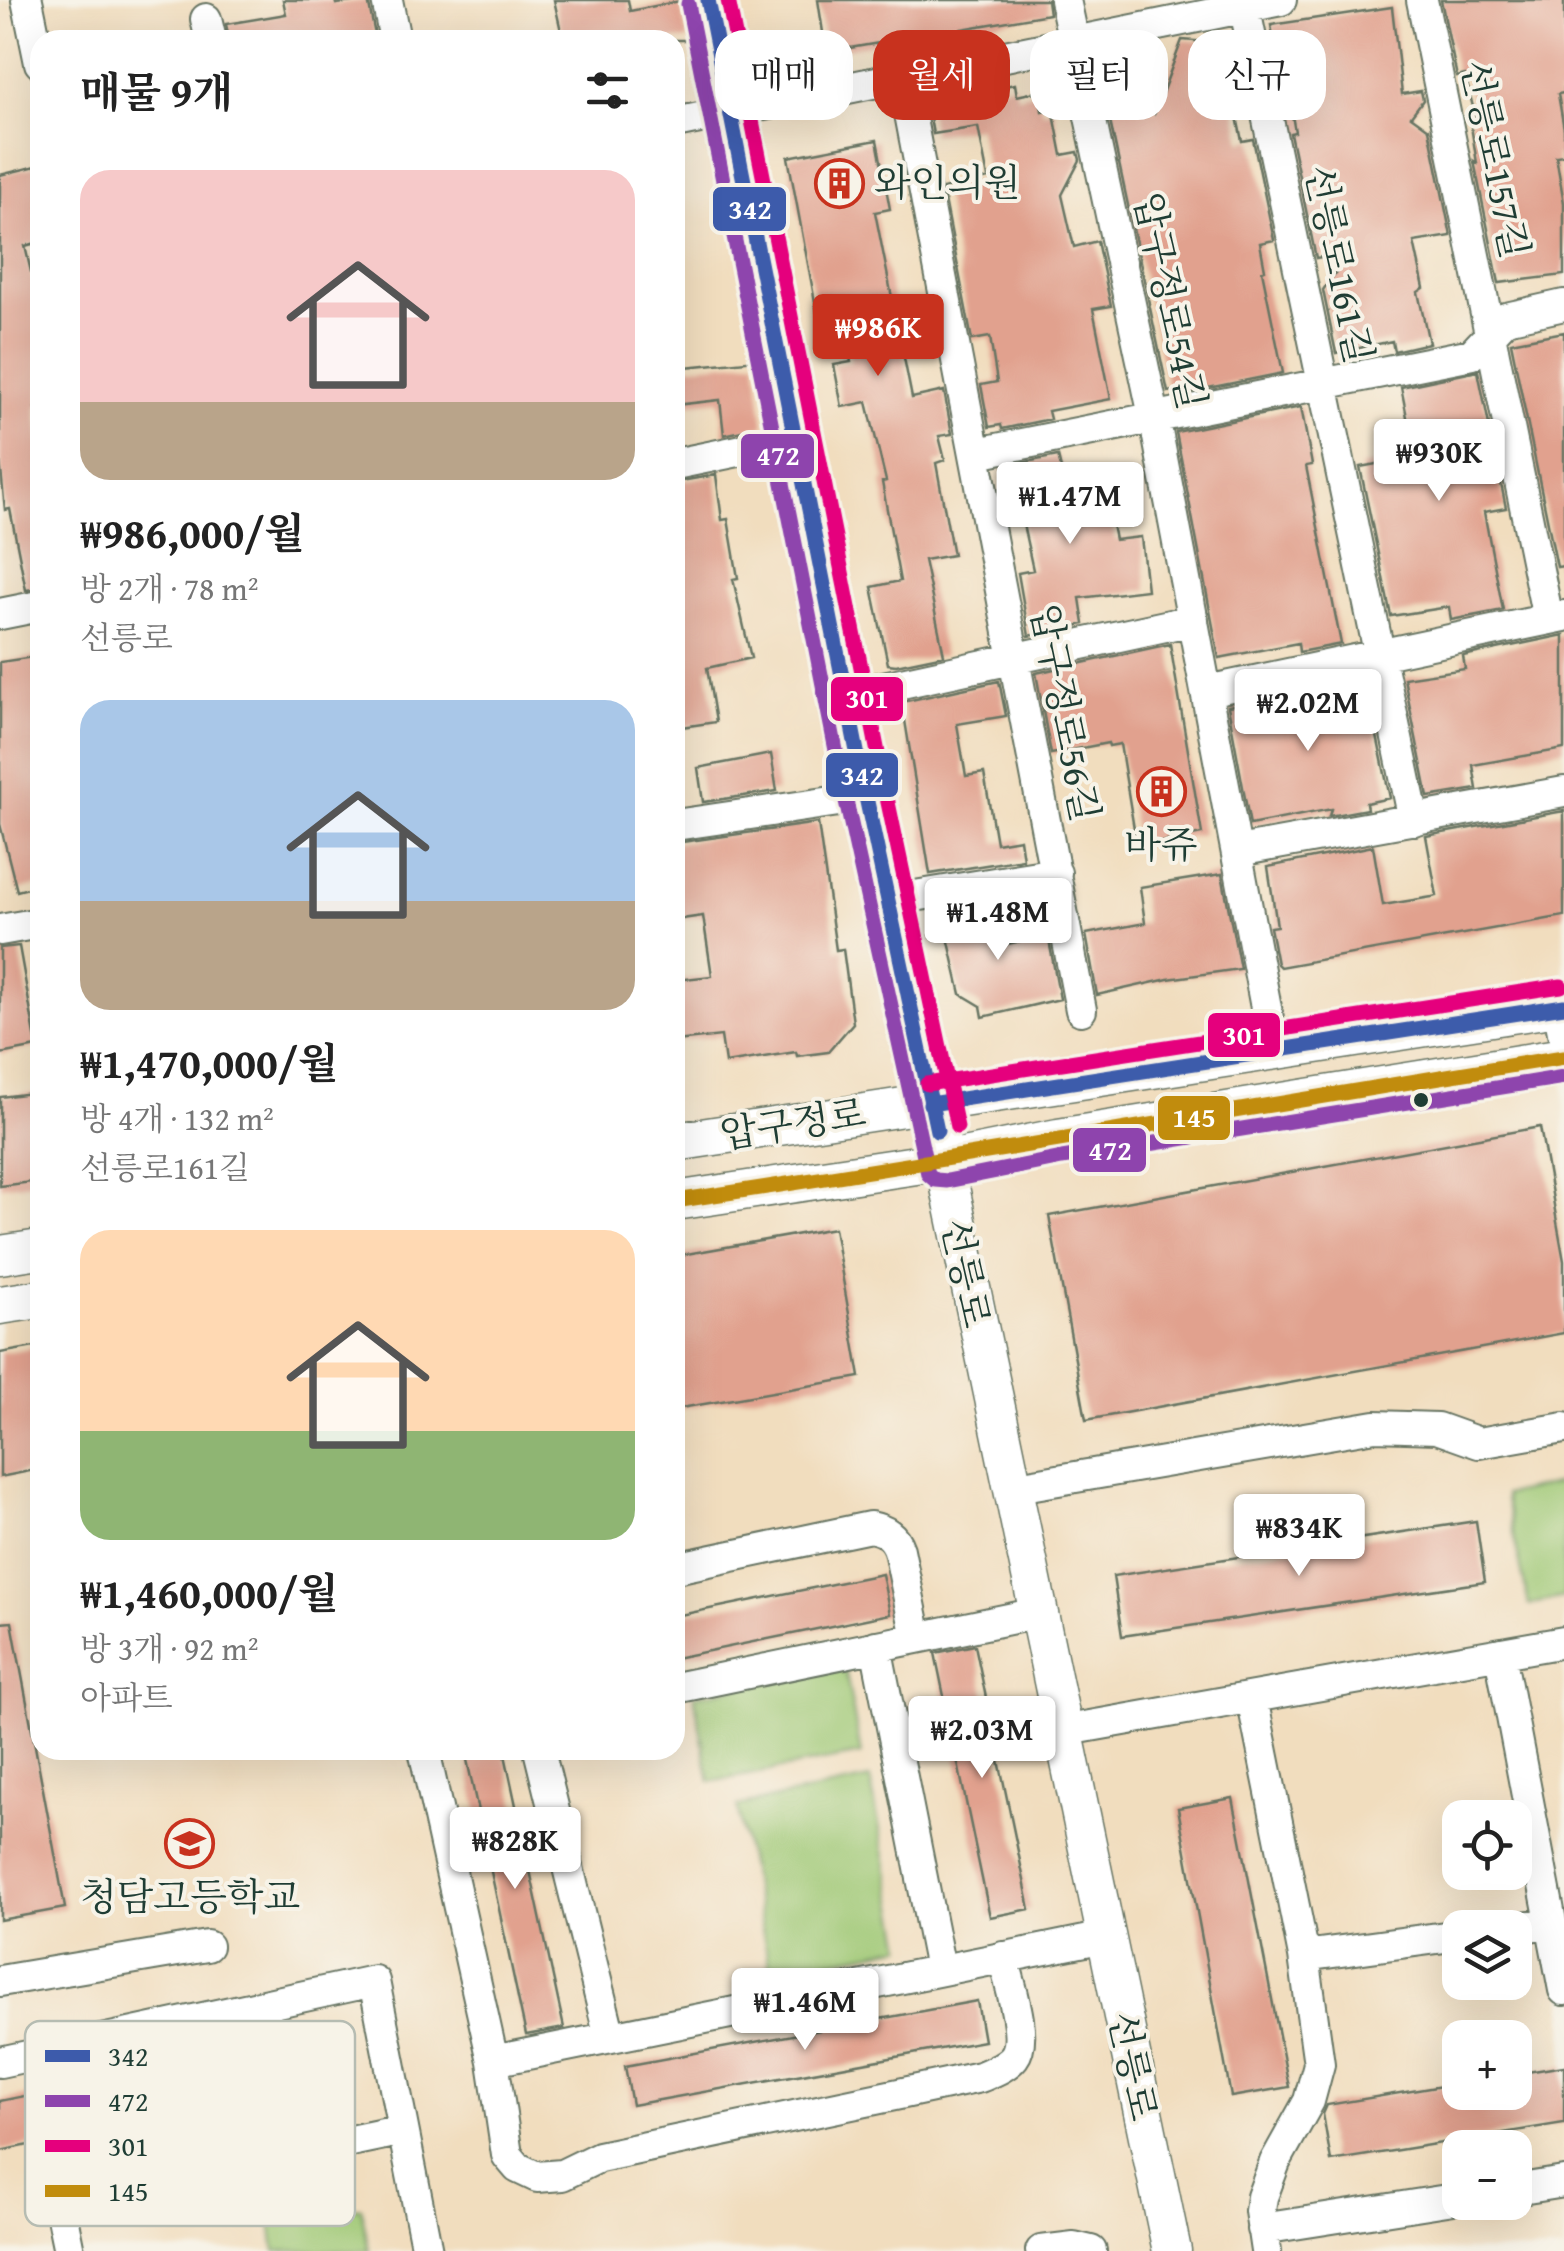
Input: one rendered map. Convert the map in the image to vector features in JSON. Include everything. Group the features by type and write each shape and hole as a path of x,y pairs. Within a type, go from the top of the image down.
{"main road":[{"name":"선릉로","path":"708,0 715,35"},
{"name":"선릉로","path":"732,120 866,796 1172,2251"},
{"name":"압구정로","path":"685,1140 1274,1050 1562,1017"},
{"name":"압구정로","path":"685,1200 943,1161 1077,1135 1564,1057"},
{"path":"0,1255 30,1250"},
{"path":"0,1306 30,1301"}],"street":[{"path":"27,0 33,30"},
{"path":"386,0 393,30"},
{"name":"압구정로54길","path":"1065,0 1071,30"},
{"path":"1127,30 1244,4 1280,0"},
{"name":"선릉로157길","path":"1422,0 1490,334"},
{"name":"선릉로161길","path":"1244,4 1414,820"},
{"path":"685,121 715,114"},
{"name":"압구정로56길","path":"912,120 1081,1010"},
{"name":"압구정로54길","path":"1090,120 1154,416 1274,1050"},
{"path":"977,453 1472,354 1506,318 1564,304"},
{"path":"1207,692 1556,617 1490,334"},
{"path":"685,462 796,439"},
{"path":"0,614 30,608"},
{"path":"846,694 1193,620"},
{"path":"1238,851 1564,792"},
{"path":"685,823 866,796"},
{"path":"890,900 1056,873"},
{"path":"0,930 30,925"},
{"path":"1012,1488 1375,1426 1437,1428 1480,1443 1564,1428"},
{"path":"685,1566 870,1527 882,1530 898,1544 917,1638"},
{"path":"685,1686 1038,1612"},
{"path":"1062,1731 1564,1642"},
{"path":"876,1646 940,1969"},
{"path":"1500,1654 1564,1990"},
{"path":"1252,1698 1304,1956 1319,2064 1309,2101 1275,2162 1262,2197 1264,2240 1442,2202"},
{"path":"426,1760 493,2061 507,2155 518,2168 537,2177 562,2175 600,2157 999,2070 1013,2058 1019,2040 1018,2018 1003,1956"},
{"path":"541,1760 610,2037"},
{"path":"1532,1926 1551,1923"},
{"path":"493,2061 1106,1936"},
{"path":"1304,1956 1442,1937"},
{"path":"0,1980 207,1946"},
{"path":"189,2021 374,1981 427,2251"},
{"path":"0,2062 25,2057"},
{"path":"355,2140 403,2130"},
{"path":"1532,2187 1564,2182"},
{"path":"64,2226 69,2251"},
{"path":"1041,2251 1074,2247 1090,2251"}],"green space":[{"path":"1564,1482 1564,1597 1529,1605 1505,1495"},
{"path":"845,1668 861,1754 710,1782 694,1695"},
{"path":"870,1779 903,1946 771,1973 737,1806"},
{"path":"361,2207 369,2251 275,2251 272,2226 355,2226 355,2208"}],"building":[{"path":"283,0 335,0 336,4 368,0 374,30 227,30 226,24 286,14"},
{"path":"554,0 628,0 630,11 680,1 688,40 685,30 561,30"},
{"path":"818,0 1047,0 1049,14 955,30 873,30 873,44 853,47 853,30 823,30"},
{"path":"1441,0 1564,0 1564,93 1558,94 1564,155 1556,156 1564,203 1564,275 1499,283 1474,161 1477,163 1470,120 1476,119 1465,75 1457,77"},
{"path":"1392,7 1402,94 1421,91 1423,100 1411,116 1429,129 1451,236 1414,242 1424,288 1418,292 1429,343 1394,351 1392,341 1336,353 1323,290 1350,252 1316,258 1290,133 1295,132 1293,120 1326,120 1326,30 1272,30 1271,25"},
{"path":"1182,40 1188,40 1188,120 1238,120 1242,141 1253,139 1274,240 1260,243 1283,373 1193,391 1195,387 1168,392 1110,120 1168,120 1168,77"},
{"path":"1015,84 1017,96 1030,93 1030,120 1055,120 1062,155 1078,152 1080,160 1062,195 1074,247 1097,241 1111,306 1093,309 1111,399 1048,411 1050,419 1002,429 1001,425 989,427 981,385 997,382 990,337 972,340 943,189 988,178 978,127 933,134 930,120 1010,120 1010,85"},
{"path":"877,140 890,209 875,212 912,398 944,391 952,434 939,436 945,460 936,463 953,555 924,560 944,655 896,665 888,664 872,587 900,581 882,482 886,481 867,402 842,407 834,365 851,362 841,313 818,318 788,157"},
{"path":"30,168 30,245 25,246 30,268 30,589 26,590 10,509 5,510 0,460 0,175"},
{"path":"1564,332 1564,566 1557,567 1511,342"},
{"path":"756,360 764,426 724,435 720,400 685,404 685,367"},
{"path":"1478,371 1506,508 1484,512 1503,610 1451,620 1449,607 1391,616 1360,467 1415,457 1401,387"},
{"path":"1301,407 1312,465 1306,466 1341,644 1299,652 1298,643 1219,658 1176,432"},
{"path":"1058,456 1065,485 1103,478 1115,540 1141,537 1147,590 1080,598 1084,624 1029,636 1018,573 1033,570 1010,465"},
{"path":"716,475 722,520 728,519 738,578 733,579 751,658 707,668 716,722 685,727 685,480"},
{"path":"1564,635 1564,749 1473,765 1477,789 1428,797 1404,678 1465,669 1463,656"},
{"path":"1170,644 1202,834 1137,847 1120,744 1051,754 1036,673"},
{"path":"30,658 30,888 17,891 0,824 0,662"},
{"path":"1348,680 1351,696 1368,693 1390,798 1366,803 1367,809 1329,816 1331,809 1250,825 1228,706 1296,695"},
{"path":"999,681 1006,716 957,724 966,776 984,773 996,843 1020,839 1023,859 930,874 902,702"},
{"path":"771,754 777,791 703,802 698,768"},
{"path":"1564,811 1564,916 1280,967 1277,964 1270,927 1277,926 1268,867 1373,846 1383,905 1432,897 1437,896 1426,836"},
{"path":"818,823 836,950 843,949 853,1023 828,1052 797,1056 796,1052 725,1063 721,1036 685,1040 685,979 712,976 703,916 685,919 685,842"},
{"path":"1222,874 1240,969 1168,979 1097,995 1086,934 1145,923 1140,887"},
{"path":"993,902 1003,945 1048,935 1060,999 983,1017 981,1006 961,994 942,911"},
{"path":"19,946 30,1008 30,1048 0,1054 0,948"},
{"path":"30,1093 30,1182 0,1186 0,1097"},
{"path":"1540,1127 1564,1261 1564,1333 1086,1420 1049,1216"},
{"path":"834,1228 860,1377 685,1407 685,1254"},
{"path":"30,1348 30,1471 0,1477 0,1353"},
{"path":"1476,1521 1485,1582 1122,1636 1113,1576"},
{"path":"882,1574 890,1614 685,1656 685,1614"},
{"path":"12,1622 30,1719 30,1760 38,1760 65,1908 0,1920 0,1623"},
{"path":"975,1645 1030,1909 990,1917 935,1653"},
{"path":"467,1760 506,1760 564,2028 526,2035"},
{"path":"1233,1798 1289,2087 1231,2097 1178,1808"},
{"path":"977,2001 984,2041 632,2105 625,2066"},
{"path":"1564,2066 1564,2123 1521,2130 1442,2130 1442,2143 1331,2161 1323,2114 1327,2105 1442,2086 1442,2110 1532,2110 1532,2071"},
{"path":"25,2096 25,2146 0,2151 0,2101"}],"transit line":[{"name":"342","path":"708,0 866,797 937,1131"},
{"name":"301","path":"728,0 886,793 957,1127"},
{"name":"472","path":"688,4 846,801 928,1174 935,1180 947,1181 1062,1158 1564,1077"},
{"name":"301","path":"927,1084 1561,986"},
{"name":"342","path":"930,1104 1564,1006"},
{"name":"145","path":"685,1199 1564,1057"}],"place":[{"name":"와인의원","path":"839,183"},
{"name":"바쥬","path":"1161,791"},
{"name":"청담고등학교","path":"190,1843"}]}
